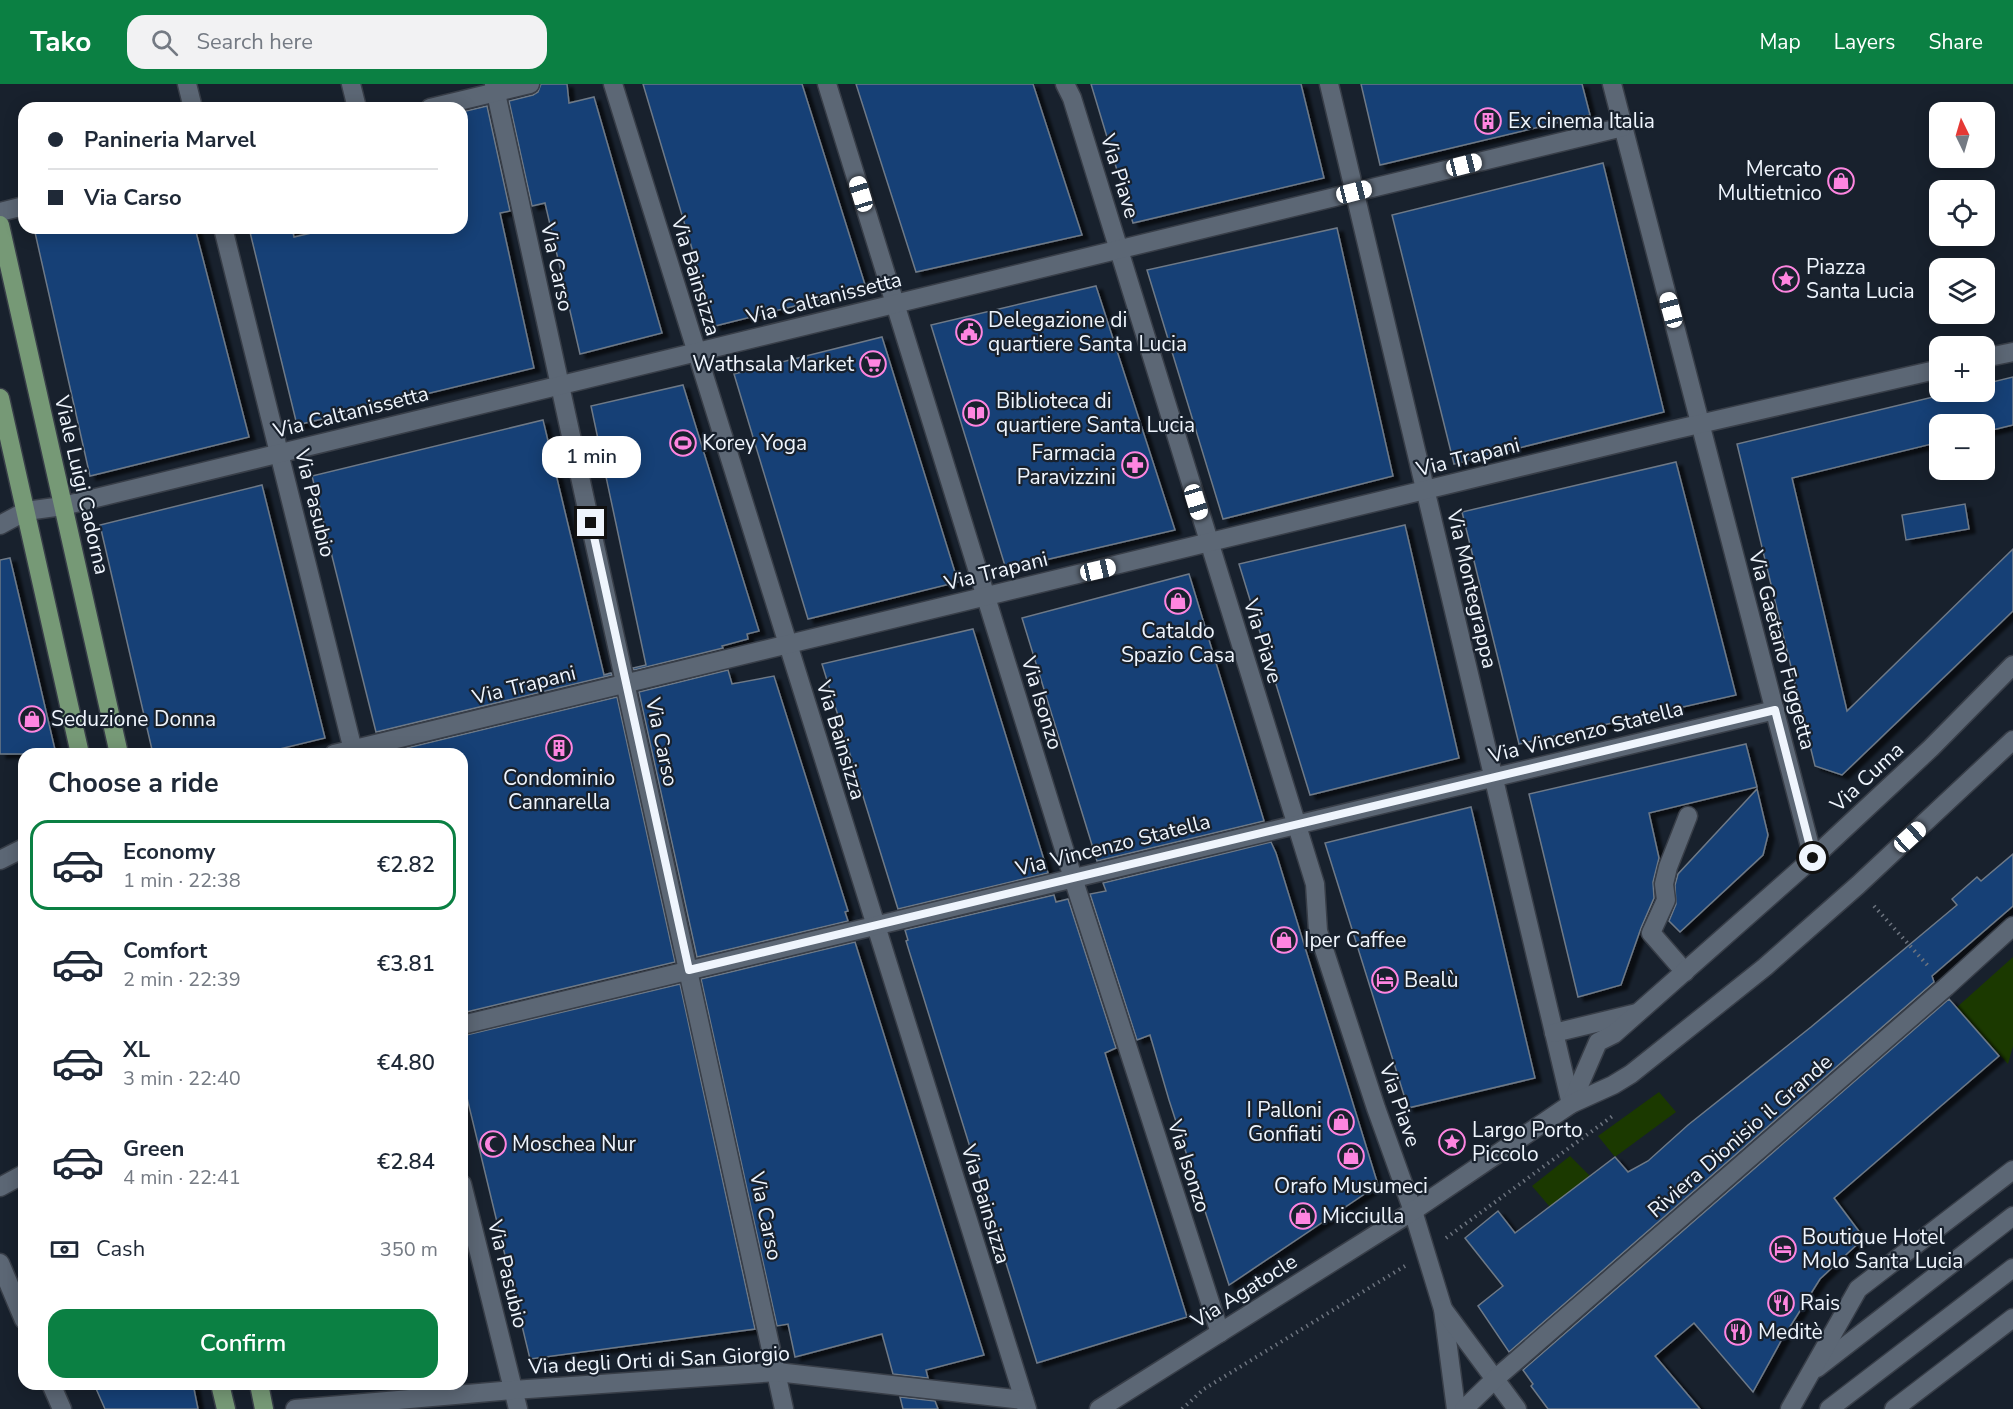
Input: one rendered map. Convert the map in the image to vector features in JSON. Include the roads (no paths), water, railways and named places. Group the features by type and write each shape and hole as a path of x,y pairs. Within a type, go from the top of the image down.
{"main road":[{"name":"Viale Luigi Cadorna","path":"0,225 118,748"},
{"path":"0,398 79,748"},
{"path":"221,1390 226,1409"},
{"path":"260,1390 264,1409"}],"street":[{"path":"187,84 192,102"},
{"path":"351,84 356,102"},
{"path":"450,102 495,88 530,84"},
{"name":"Via Bainsizza","path":"613,84 1025,1405"},
{"name":"Via Isonzo","path":"827,84 1073,878 1220,1333"},
{"name":"Via Piave","path":"1065,84 1072,98 1315,884 1318,931 1413,1211 1443,1309"},
{"name":"Via Montegrappa","path":"1329,84 1570,1104"},
{"name":"Via Gaetano Fuggetta","path":"1612,84 1813,858"},
{"name":"Via Carso","path":"495,88 784,1409"},
{"name":"Via Caltanissetta","path":"26,511 63,506 1623,127"},
{"path":"0,212 18,208"},
{"name":"Via Pasubio","path":"224,234 353,748"},
{"path":"1995,356 2013,352"},
{"name":"Via Trapani","path":"370,748 1209,542 1669,431 1929,372"},
{"path":"0,525 26,511"},
{"name":"Via Cuma","path":"1570,1104 1598,1042 1614,1034 1813,858 1931,748 2013,665"},
{"name":"Via Vincenzo Statella","path":"468,1024 1775,710"},
{"name":"Via Agatocle","path":"1099,1409 1413,1211 1570,1104 1613,1085 1631,1074 1765,967 1858,885 2013,740"},
{"path":"1685,972 1651,933 1666,900 1664,884 1668,867 1688,816"},
{"path":"0,860 18,851"},
{"name":"Riviera Dionisio il Grande","path":"1464,1409 1495,1379 1946,987 2013,926"},
{"path":"1554,1033 1638,1012"},
{"path":"1790,1409 1858,1289 2013,1170"},
{"path":"0,1187 18,1176"},
{"name":"Via Pasubio","path":"468,1208 518,1409"},
{"path":"1809,1374 2013,1216"},
{"path":"0,1263 18,1306"},
{"path":"1829,1409 2013,1268"},
{"path":"1443,1309 1517,1409"},
{"path":"1443,1309 1456,1409"},
{"path":"1894,1409 2013,1318"},
{"name":"Via degli Orti di San Giorgio","path":"295,1409 513,1390 777,1372 1025,1405"},
{"path":"54,1390 62,1409"}],"place":[{"name":"Ex cinema Italia","path":"1488,121"},
{"name":"Mercato Multietnico","path":"1841,181"},
{"name":"Piazza Santa Lucia","path":"1786,279"},
{"name":"Delegazione di quartiere Santa Lucia","path":"969,332"},
{"name":"Wathsala Market","path":"873,364"},
{"name":"Biblioteca di quartiere Santa Lucia","path":"976,413"},
{"name":"Korey Yoga","path":"683,443"},
{"name":"Farmacia Paravizzini","path":"1135,465"},
{"name":"Cataldo Spazio Casa","path":"1178,601"},
{"name":"Seduzione Donna","path":"32,719"},
{"name":"Condominio Cannarella","path":"559,748"},
{"name":"Iper Caffee","path":"1284,940"},
{"name":"Bealù","path":"1385,980"},
{"name":"I Palloni Gonfiati","path":"1341,1122"},
{"name":"Largo Porto Piccolo","path":"1452,1142"},
{"name":"Moschea Nur","path":"493,1144"},
{"name":"Orafo Musumeci","path":"1351,1156"},
{"name":"Micciulla","path":"1303,1216"},
{"name":"Boutique Hotel Molo Santa Lucia","path":"1783,1249"},
{"name":"Rais","path":"1781,1303"},
{"name":"Meditè","path":"1738,1332"}]}
